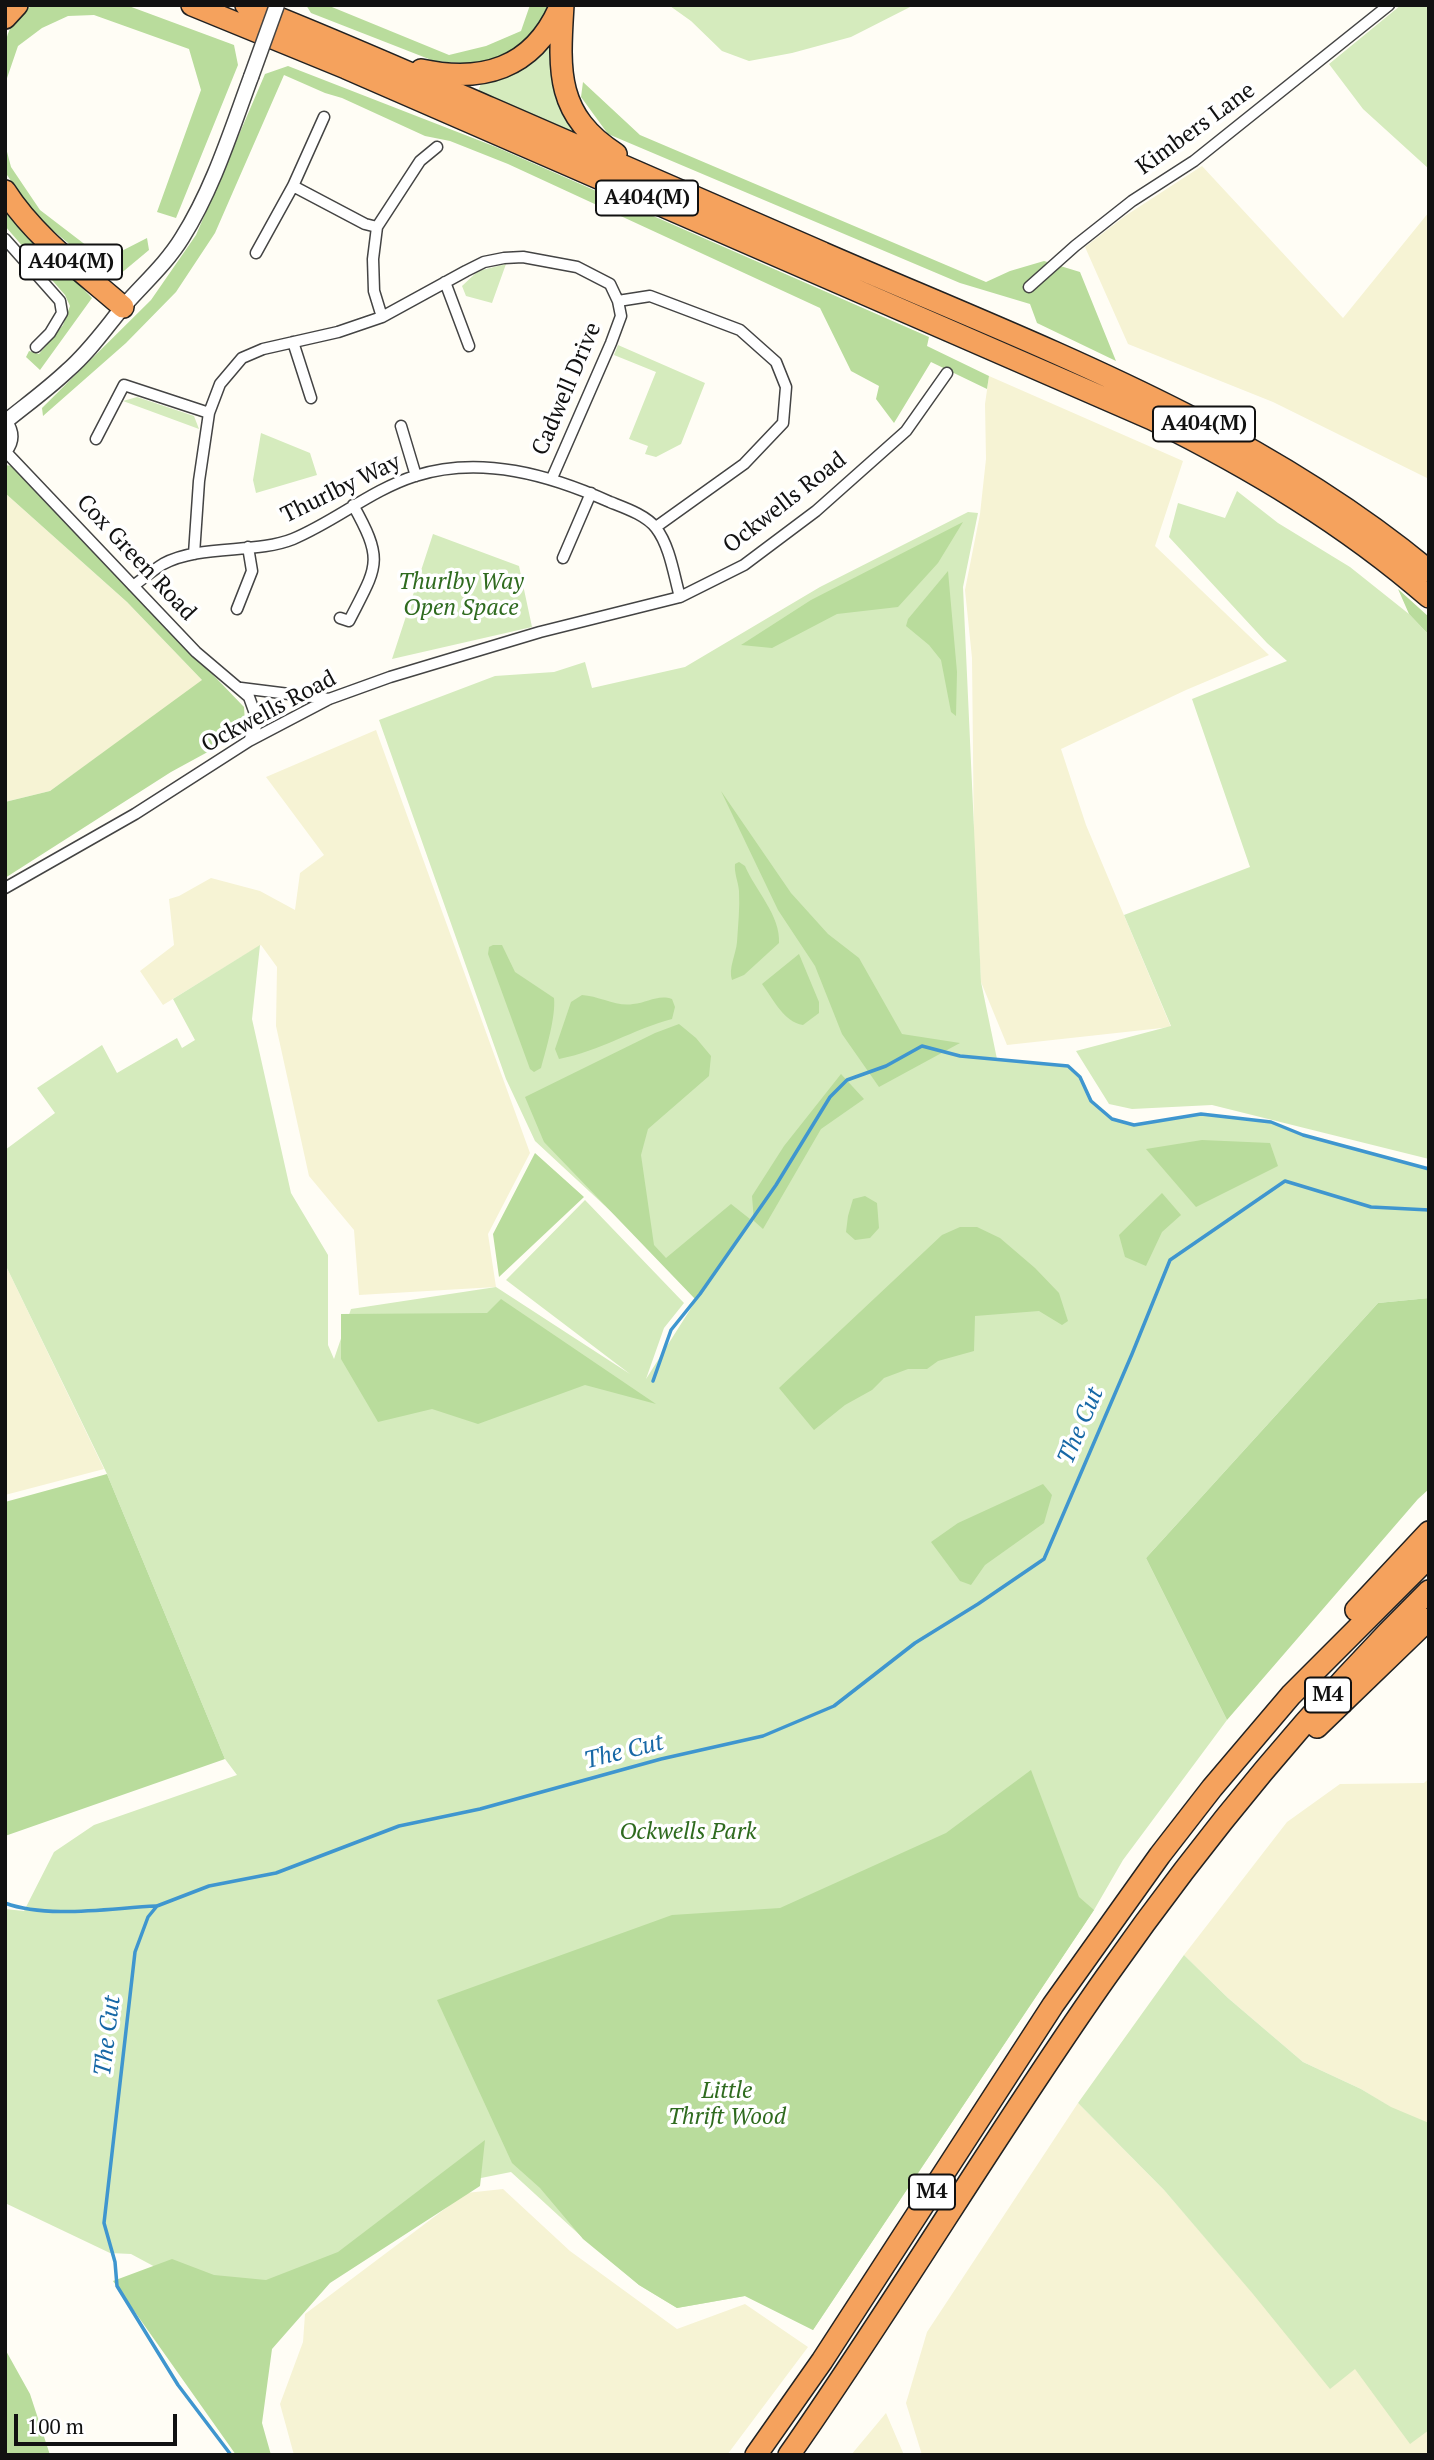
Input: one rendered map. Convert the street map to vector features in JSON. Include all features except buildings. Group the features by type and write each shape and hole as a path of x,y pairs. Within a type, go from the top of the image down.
{"highway":[{"path":"5,18 17,5"},
{"name":"A404(M)","path":"192,5 346,68 1152,419 1229,459 1295,498 1374,552 1429,597"},
{"name":"A404(M)","path":"246,5 1085,367 1200,422 1320,490 1429,571"},
{"name":"A404(M)","path":"381,61 443,74 474,75 489,72 516,61 536,47 550,29 562,5"},
{"name":"A404(M)","path":"562,5 560,61 570,106 584,128 602,144 665,184"},
{"name":"A404(M)","path":"5,191 40,234 123,307"},
{"name":"M4","path":"1291,1695 1339,1628 1429,1532"},
{"name":"M4","path":"756,2455 822,2361 1000,2085 1107,1928 1212,1788 1291,1695 1429,1557"},
{"name":"M4","path":"789,2455 900,2292 1043,2070 1179,1878 1294,1734 1358,1663 1429,1591"},
{"name":"M4","path":"1235,1806 1429,1619"}],"street":[{"path":"5,451 10,433 5,422 69,370 163,265 183,237 218,166 277,5"},
{"name":"Kimbers Lane","path":"1029,288 1075,246 1132,201 1214,145 1389,5"},
{"path":"256,253 293,186 324,117"},
{"path":"382,317 374,280 373,259 377,227 420,161 437,147"},
{"path":"293,186 365,224 377,227"},
{"path":"5,239 60,301 62,313 50,333 36,347"},
{"name":"Cadwell Drive","path":"194,554 199,481 209,413 220,384 242,358 263,349 338,332 382,317 484,262 523,257 577,267 610,284 618,301 621,316 611,343 552,478"},
{"path":"445,282 469,346"},
{"path":"618,301 650,296 740,330 776,362 786,387 783,423 744,464 656,527 665,545 681,597"},
{"path":"293,342 312,398"},
{"name":"Ockwells Road","path":"5,888 135,814 249,741 329,699 390,677 540,632 681,597 744,565 816,511 906,431 947,373"},
{"path":"96,439 124,385 209,413"},
{"path":"401,426 416,476"},
{"name":"Cox Green Road","path":"5,451 196,652 249,697 258,722 249,741"},
{"name":"Thurlby Way","path":"133,586 164,564 194,554 291,540 382,489 450,467 494,468 552,478 634,512 656,527"},
{"path":"563,558 591,493"},
{"path":"340,618 349,621 375,566 373,547 353,505"},
{"path":"236,608 251,571 248,547"},
{"path":"241,688 329,699"}],"shaded area":[{"path":"1202,166 1343,318 1429,212 1429,479 1273,402 1128,344 1085,247 1125,216"},
{"path":"989,376 1183,461 1155,546 1269,655 1186,690 1061,749 1086,825 1171,1027 1007,1045 981,982 974,848 972,658 965,590 980,514 986,459 985,404"},
{"path":"5,493 127,602 203,681 50,791 5,802"},
{"path":"376,730 530,1153 488,1234 496,1287 359,1295 354,1230 309,1176 276,1026 277,967 261,945 163,1005 140,971 174,945 169,899 211,878 260,891 295,910 300,873 324,855 266,777"},
{"path":"5,1264 104,1469 5,1495"},
{"path":"1429,1778 1429,2455 922,2455 906,2403 927,2332 1078,2103 1164,2190 1254,2294 1390,2107 1361,2089 1303,2062 1228,1998 1184,1955 1287,1822 1340,1784 1424,1783"},
{"path":"503,2189 570,2251 677,2329 745,2304 808,2347 727,2455 294,2455 280,2404 303,2342 305,2314 466,2193"},
{"path":"886,2413 904,2455 851,2455"}],"green space":[{"path":"33,5 126,5 234,45 238,65 176,218 157,212 201,90 189,49 94,15 68,16 42,28 18,46 5,84 7,38 15,21"},
{"path":"306,5 327,5 449,55 486,46 521,31 530,5 551,5 533,38 503,57 474,64 434,61 311,13"},
{"path":"914,5 851,37 749,61 722,51 691,21 670,6"},
{"path":"1401,5 1429,5 1429,169 1363,109 1329,64"},
{"path":"554,30 588,139 478,91 482,81"},
{"path":"288,66 496,147 929,337 927,346 989,376 987,389 931,362 894,423 876,399 879,386 851,371 820,308 508,164 450,141 425,136 284,75 215,233 176,292 126,343 43,416 42,408 151,300 196,235 265,74"},
{"path":"583,82 640,135 986,282 1010,271 1044,261 1080,272 1116,361 1037,323 1030,304 960,283 608,134 581,97"},
{"path":"5,144 11,167 40,210 87,246 108,258 147,238 149,250 113,280 34,215 5,172"},
{"path":"5,208 92,298 40,370 26,357 29,351 39,354 63,325 70,306 65,295 5,226"},
{"path":"506,264 492,303 466,296 462,286 478,271"},
{"path":"618,345 705,383 681,444 656,457 645,454 648,446 629,439 656,372 614,355"},
{"path":"137,397 194,416 199,429 123,401"},
{"path":"261,433 310,453 317,475 256,493 253,480"},
{"path":"5,465 12,466 244,707 245,723 226,742 171,772 5,878 5,802 50,791 202,680 127,602 5,493"},
{"path":"1237,491 1278,523 1350,567 1409,614 1429,635 1429,1159 1212,1105 1132,1109 1109,1104 1076,1051 1171,1026 1124,915 1250,867 1192,699 1287,661 1169,537 1178,503 1225,518"},
{"name":"Ockwells Park","path":"968,512 978,513 963,587 981,982 997,1059 1068,1066 1080,1077 1091,1101 1112,1119 1134,1125 1201,1114 1271,1122 1303,1135 1429,1169 1429,1298 1378,1303 1146,1558 1227,1720 1123,1860 1094,1910 813,2330 745,2296 677,2308 639,2285 511,2172 466,2181 286,2299 211,2297 131,2254 110,2253 5,2203 5,1909 24,1911 54,1852 94,1825 237,1775 225,1759 107,1474 5,1264 5,1150 55,1113 37,1088 102,1045 117,1073 177,1038 182,1048 195,1040 173,999 260,945 252,1019 291,1193 328,1255 328,1345 334,1359 351,1309 496,1287 630,1374 506,1280 585,1200 684,1303 664,1328 646,1379 700,1294 535,1141 506,1079 379,720 495,676 554,672 585,662 592,688 685,667 820,587"},
{"path":"963,522 938,563 898,607 837,614 772,648 741,645 811,600"},
{"name":"Thurlby Way Open Space","path":"433,534 519,566 532,627 392,659"},
{"path":"948,571 957,672 956,716 951,712 941,660 929,645 906,626 908,619"},
{"path":"1398,589 1429,617 1429,635 1409,614"},
{"path":"721,791 791,893 828,934 859,958 902,1034 960,1043 879,1087 842,1034 815,966 778,910"},
{"path":"739,862 745,866 772,913 779,933 779,943 744,975 732,980 739,904 735,864"},
{"path":"502,945 515,972 554,998 552,1023 541,1068 534,1072 530,1069 488,954 489,947"},
{"path":"799,954 819,1002 819,1013 803,1025 785,1015 762,984"},
{"path":"582,995 627,1005 667,998 672,999 675,1007 672,1019 589,1051 559,1059 555,1049 571,1002"},
{"path":"679,1024 696,1038 711,1056 709,1076 648,1129 641,1155 654,1245 666,1258 731,1204 750,1219 696,1300 544,1142 525,1097 655,1033"},
{"path":"841,1074 864,1099 821,1129 763,1229 754,1221 752,1196 784,1146"},
{"path":"1202,1140 1270,1143 1278,1166 1196,1207 1146,1149"},
{"path":"535,1153 584,1197 499,1277 493,1234"},
{"path":"1162,1193 1181,1215 1162,1232 1146,1266 1125,1257 1119,1235"},
{"path":"865,1196 877,1203 879,1228 870,1238 855,1240 846,1232 848,1216 853,1199"},
{"path":"960,1227 977,1227 1000,1238 1035,1268 1059,1293 1068,1321 1062,1325 1039,1311 975,1316 974,1351 938,1361 927,1369 908,1369 884,1378 872,1390 845,1405 814,1430 779,1388 942,1235"},
{"path":"1429,1298 1429,1489 1227,1720 1146,1558 1378,1303"},
{"path":"501,1299 656,1404 585,1385 478,1424 432,1409 378,1422 341,1359 341,1314 487,1313"},
{"path":"107,1474 225,1759 5,1836 5,1502"},
{"path":"1043,1484 1052,1495 1044,1523 985,1565 971,1585 960,1581 931,1542 958,1523"},
{"name":"Little Thrift Wood","path":"1031,1770 1079,1897 1094,1910 813,2330 745,2296 677,2308 639,2285 583,2239 540,2188 512,2163 437,2000 672,1915 780,1908 946,1833"},
{"path":"1184,1955 1228,1998 1303,2062 1361,2089 1391,2107 1429,2123 1429,2430 1410,2444 1355,2369 1330,2389 1164,2190 1078,2103"},
{"path":"485,2140 480,2186 330,2283 272,2349 262,2423 271,2455 236,2455 113,2281 172,2259 214,2275 266,2280 338,2252"},
{"path":"5,2349 30,2394 50,2455 5,2455"}],"waterway":[{"path":"653,1381 671,1330 700,1294 776,1185 830,1097 847,1080 886,1066 922,1046 960,1056 1068,1066 1080,1077 1091,1101 1112,1119 1134,1125 1201,1114 1271,1122 1303,1135 1429,1169"},
{"name":"The Cut","path":"231,2455 178,2385 117,2286 115,2262 104,2223 135,1952 148,1917 157,1906 209,1886 276,1873 399,1826 480,1809 661,1759 763,1736 834,1706 915,1643 1044,1559 1170,1260 1285,1181 1371,1207 1429,1210"},
{"path":"5,1903 22,1908 60,1912 156,1906"}]}
